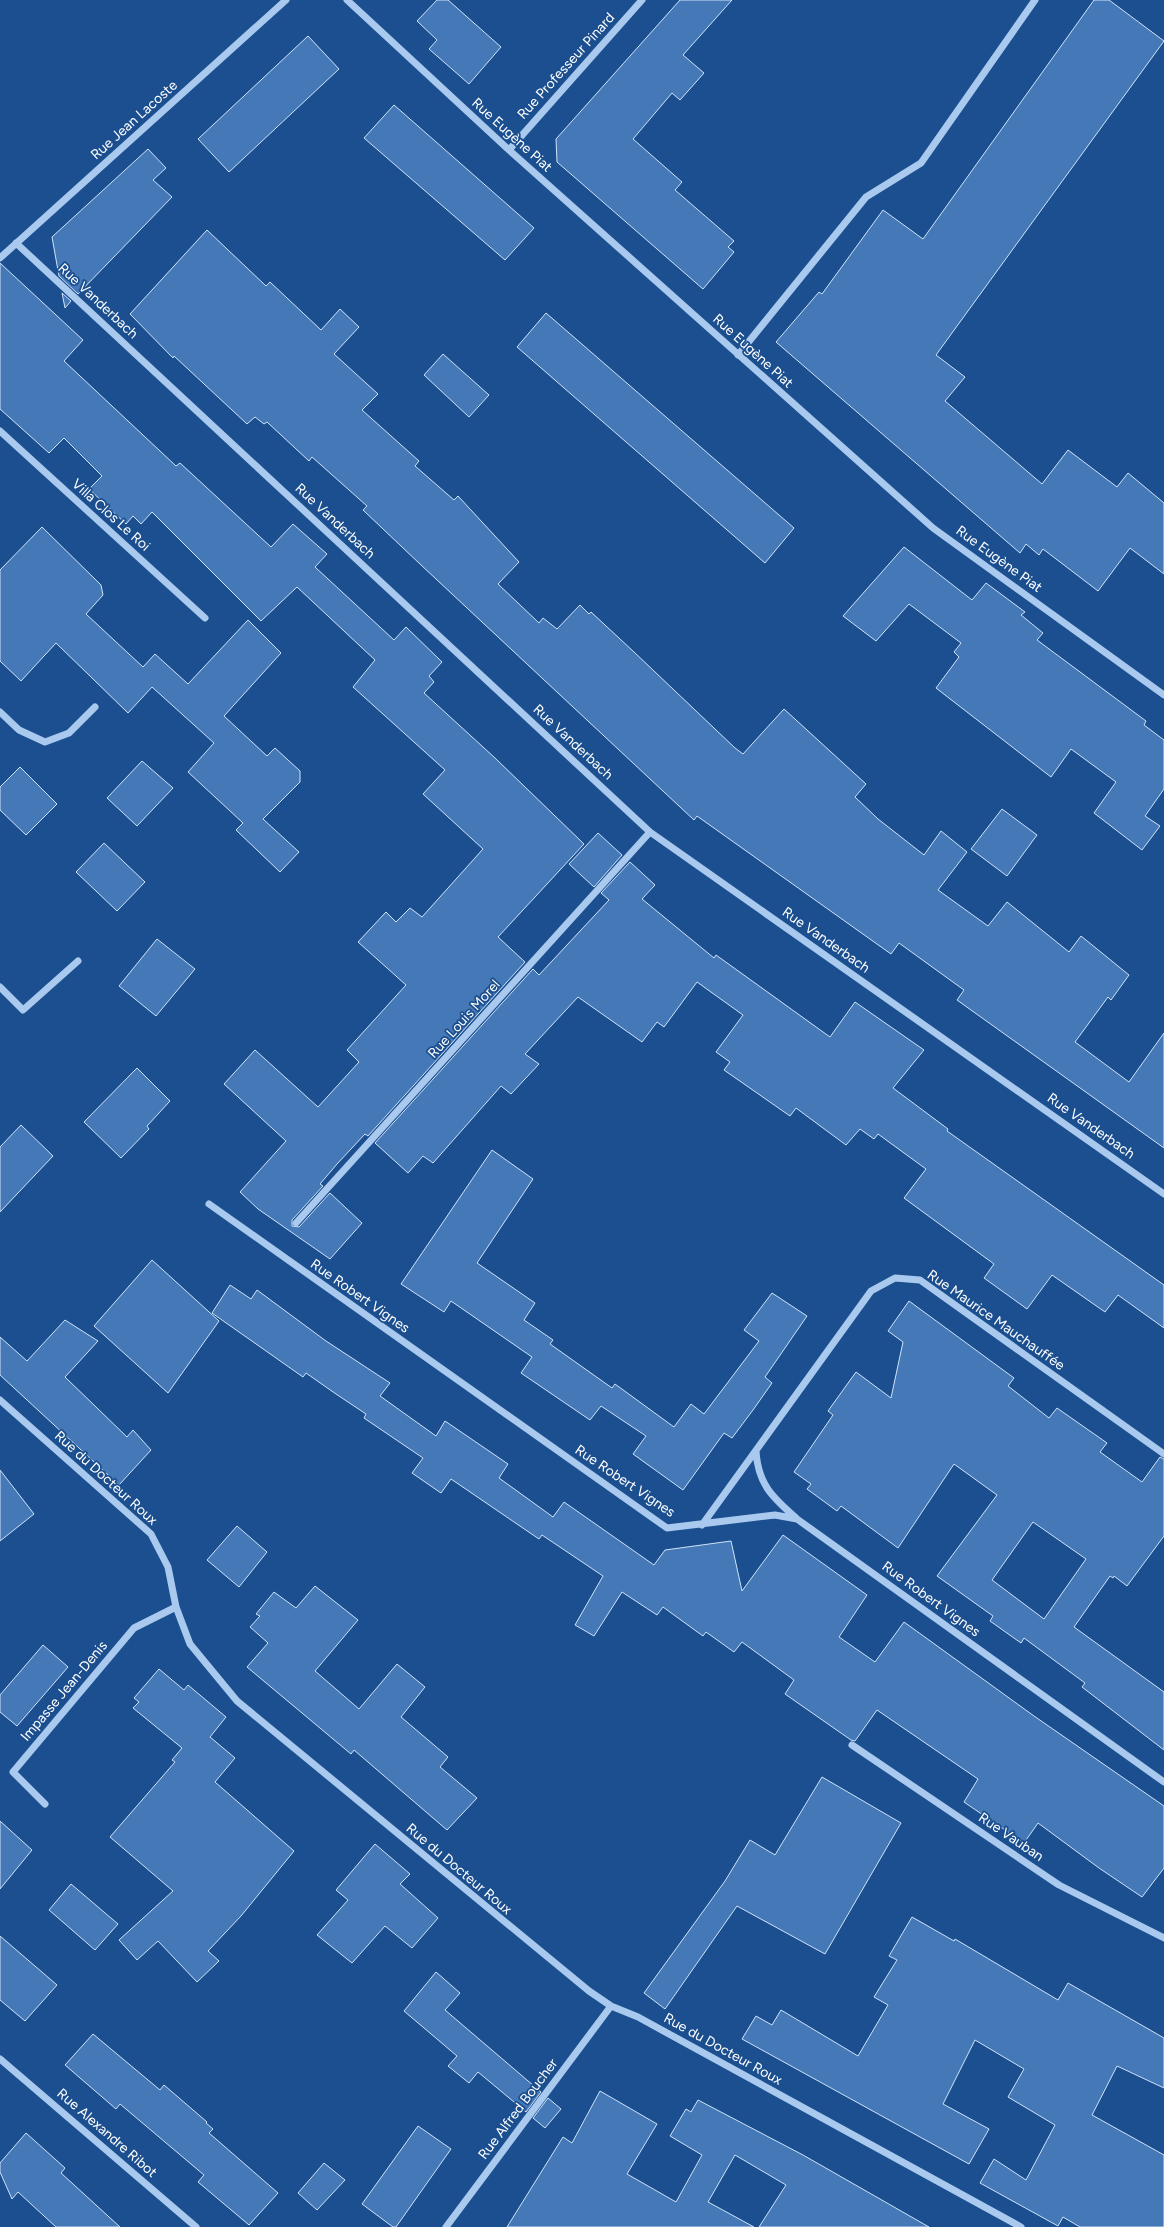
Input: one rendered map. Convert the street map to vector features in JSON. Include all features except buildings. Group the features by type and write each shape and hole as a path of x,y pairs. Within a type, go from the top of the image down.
{"street":[{"name":"Rue Jean Lacoste","path":"0,258 286,0"},
{"name":"Rue Eugène Piat","path":"346,0 509,150 933,528 1164,695"},
{"name":"Rue Professeur Pinard","path":"509,150 642,0"},
{"path":"738,355 866,197 921,163 1035,0"},
{"name":"Rue Vanderbach","path":"16,243 650,832 1164,1194"},
{"name":"Villa Clos Le Roi","path":"0,431 204,618"},
{"path":"0,712 19,730 45,742 69,733 95,707"},
{"name":"Rue Louis Morel","path":"296,1223 650,832"},
{"path":"0,987 23,1010 78,961"},
{"name":"Rue Robert Vignes","path":"209,1204 667,1528 775,1515 797,1519 1164,1782"},
{"name":"Rue Maurice Mauchauffée","path":"702,1524 871,1291 895,1278 920,1280 1164,1454"},
{"name":"Rue du Docteur Roux","path":"0,1400 151,1534 168,1566 176,1607 190,1644 238,1701 525,1940 589,1991 611,2006 638,2017 1021,2227"},
{"path":"756,1451 757,1463 763,1483 774,1498 797,1519"},
{"name":"Impasse Jean-Denis","path":"45,1804 12,1772 134,1628 176,1607"},
{"name":"Rue Vauban","path":"852,1745 1059,1885 1164,1938"},
{"name":"Rue Alfred Boucher","path":"446,2227 611,2006"},
{"name":"Rue Alexandre Ribot","path":"0,2059 196,2227"}]}
